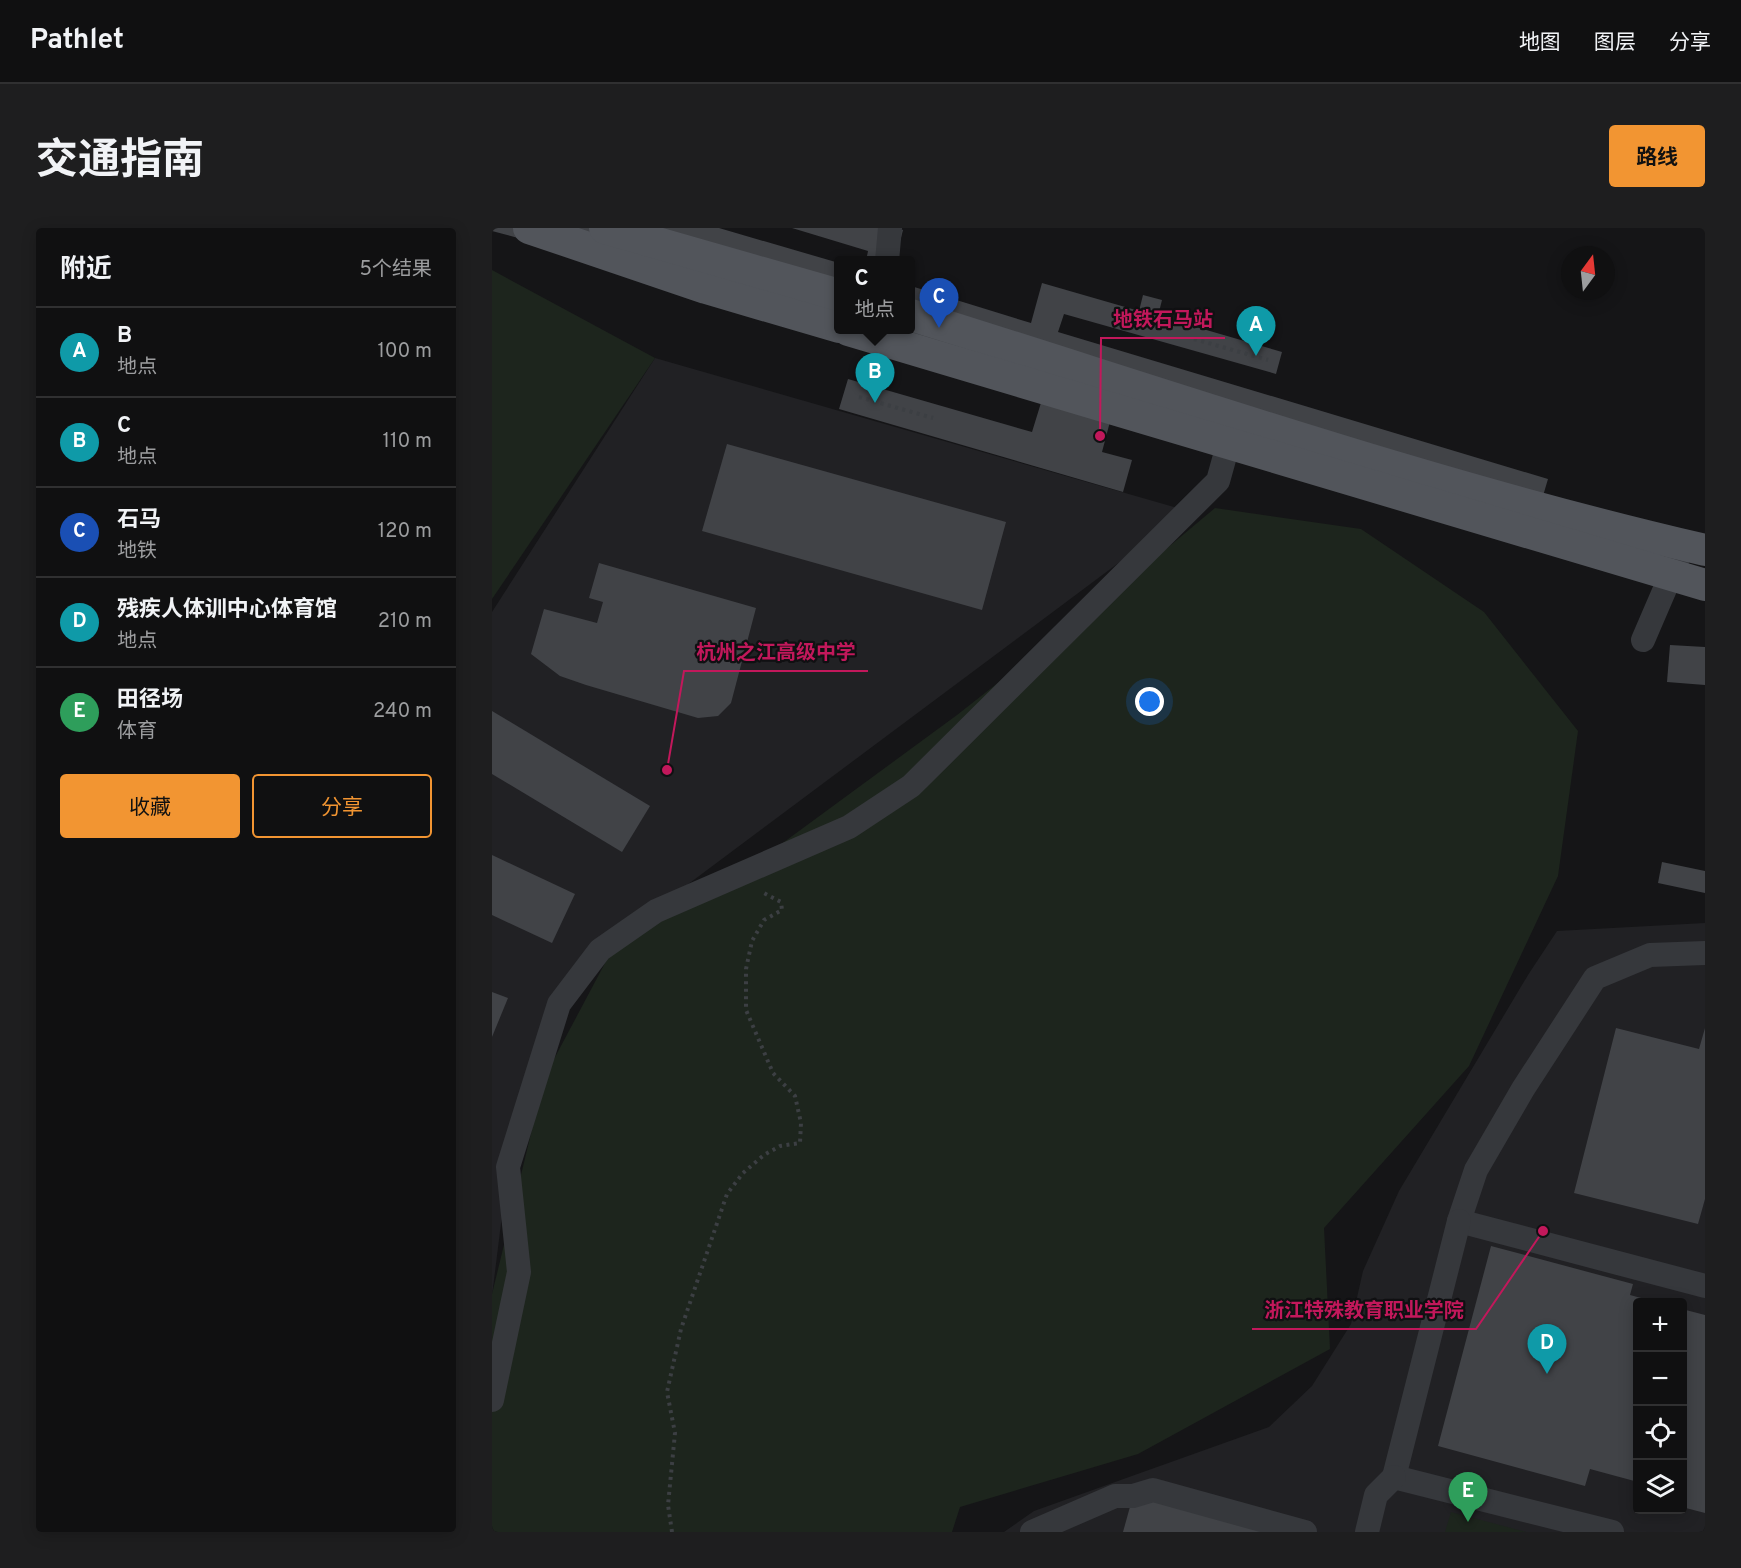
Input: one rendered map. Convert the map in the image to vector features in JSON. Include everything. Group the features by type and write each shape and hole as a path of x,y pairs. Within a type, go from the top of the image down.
{"main road":[{"path":"529,228 706,288 834,326"},
{"path":"605,228 834,294"},
{"path":"915,316 1390,464 1600,525 1695,548"},
{"path":"862,334 1108,405 1228,445 1705,585"}],"street":[{"path":"887,256 890,228"},
{"path":"492,1400 519,1272 508,1167 559,1004 600,950 648,916 849,827 911,786 1218,481 1228,445"},
{"path":"1643,640 1670,576 1695,548"},
{"path":"1367,1532 1376,1495 1394,1477 1459,1221 1476,1170 1523,1089 1595,978 1650,955 1705,953"},
{"path":"1459,1221 1705,1286"},
{"path":"1394,1477 1612,1532"},
{"path":"1032,1532 1115,1496 1132,1496 1153,1490 1305,1532"}],"path":[{"path":"1194,339 1268,360"},
{"path":"859,397 933,418"},
{"path":"672,1532 668,1505 675,1433 667,1392 685,1319 727,1194 743,1173 764,1155 780,1146 800,1143 801,1123 795,1096 773,1073 746,1010 746,969 752,941 764,920 782,909 781,902 758,890 753,879 756,868"}],"shaded area":[{"path":"492,270 655,358 492,599"},
{"path":"655,358 1188,511 600,950 543,1054 508,1167 492,1296 492,612"},
{"path":"1215,508 1361,529 1484,612 1578,731 1558,876 1469,1066 1324,1228 1330,1349 1138,1454 960,1507 952,1532 492,1532 492,1294 545,1076 621,933 769,853 957,715 1141,570"},
{"path":"1705,923 1705,1532 1004,1532 1034,1511 1269,1427 1312,1386 1351,1324 1363,1271 1399,1191 1528,975 1557,931"},
{"path":"1451,1512 1526,1532 1445,1532"}],"building":[{"path":"492,228 719,228 834,262 834,330 640,271 492,231"},
{"path":"792,228 897,228 903,230 896,256 867,256 868,251"},
{"path":"1042,283 1139,311 1143,295 1162,300 1158,316 1282,352 1276,374 1064,314 1058,332 1548,479 1530,540 1112,414 1102,452 1132,460 1123,492 839,409 848,379 1032,432 1044,393 849,334 915,334 915,287 1031,323"},
{"path":"727,444 1006,522 982,610 702,531"},
{"path":"599,563 756,608 731,703 718,716 698,718 586,685 560,676 531,654 544,609 597,623 603,602 589,598"},
{"path":"1670,645 1705,647 1705,685 1667,682"},
{"path":"492,711 650,806 622,852 492,774"},
{"path":"492,855 575,894 552,943 492,915"},
{"path":"1662,862 1705,871 1705,893 1658,883"},
{"path":"492,992 508,998 492,1037"},
{"path":"1616,1028 1699,1049 1705,1028 1705,1199 1698,1224 1574,1193"},
{"path":"1491,1246 1633,1284 1630,1295 1641,1298 1633,1298 1633,1481 1590,1469 1585,1486 1438,1446"},
{"path":"1687,1310 1705,1315 1705,1513 1687,1508"},
{"path":"1133,1496 1264,1532 1123,1532"}],"place":[{"name":"石马","path":"939,328"},
{"name":"B","path":"1256,356"},
{"name":"C","path":"875,403"},
{"name":"地铁石马站","path":"1100,436"},
{"name":"杭州之江高级中学","path":"667,770"},
{"name":"浙江特殊教育职业学院","path":"1543,1231"},
{"name":"残疾人体训中心体育馆","path":"1547,1374"},
{"name":"田径场","path":"1468,1522"}]}
